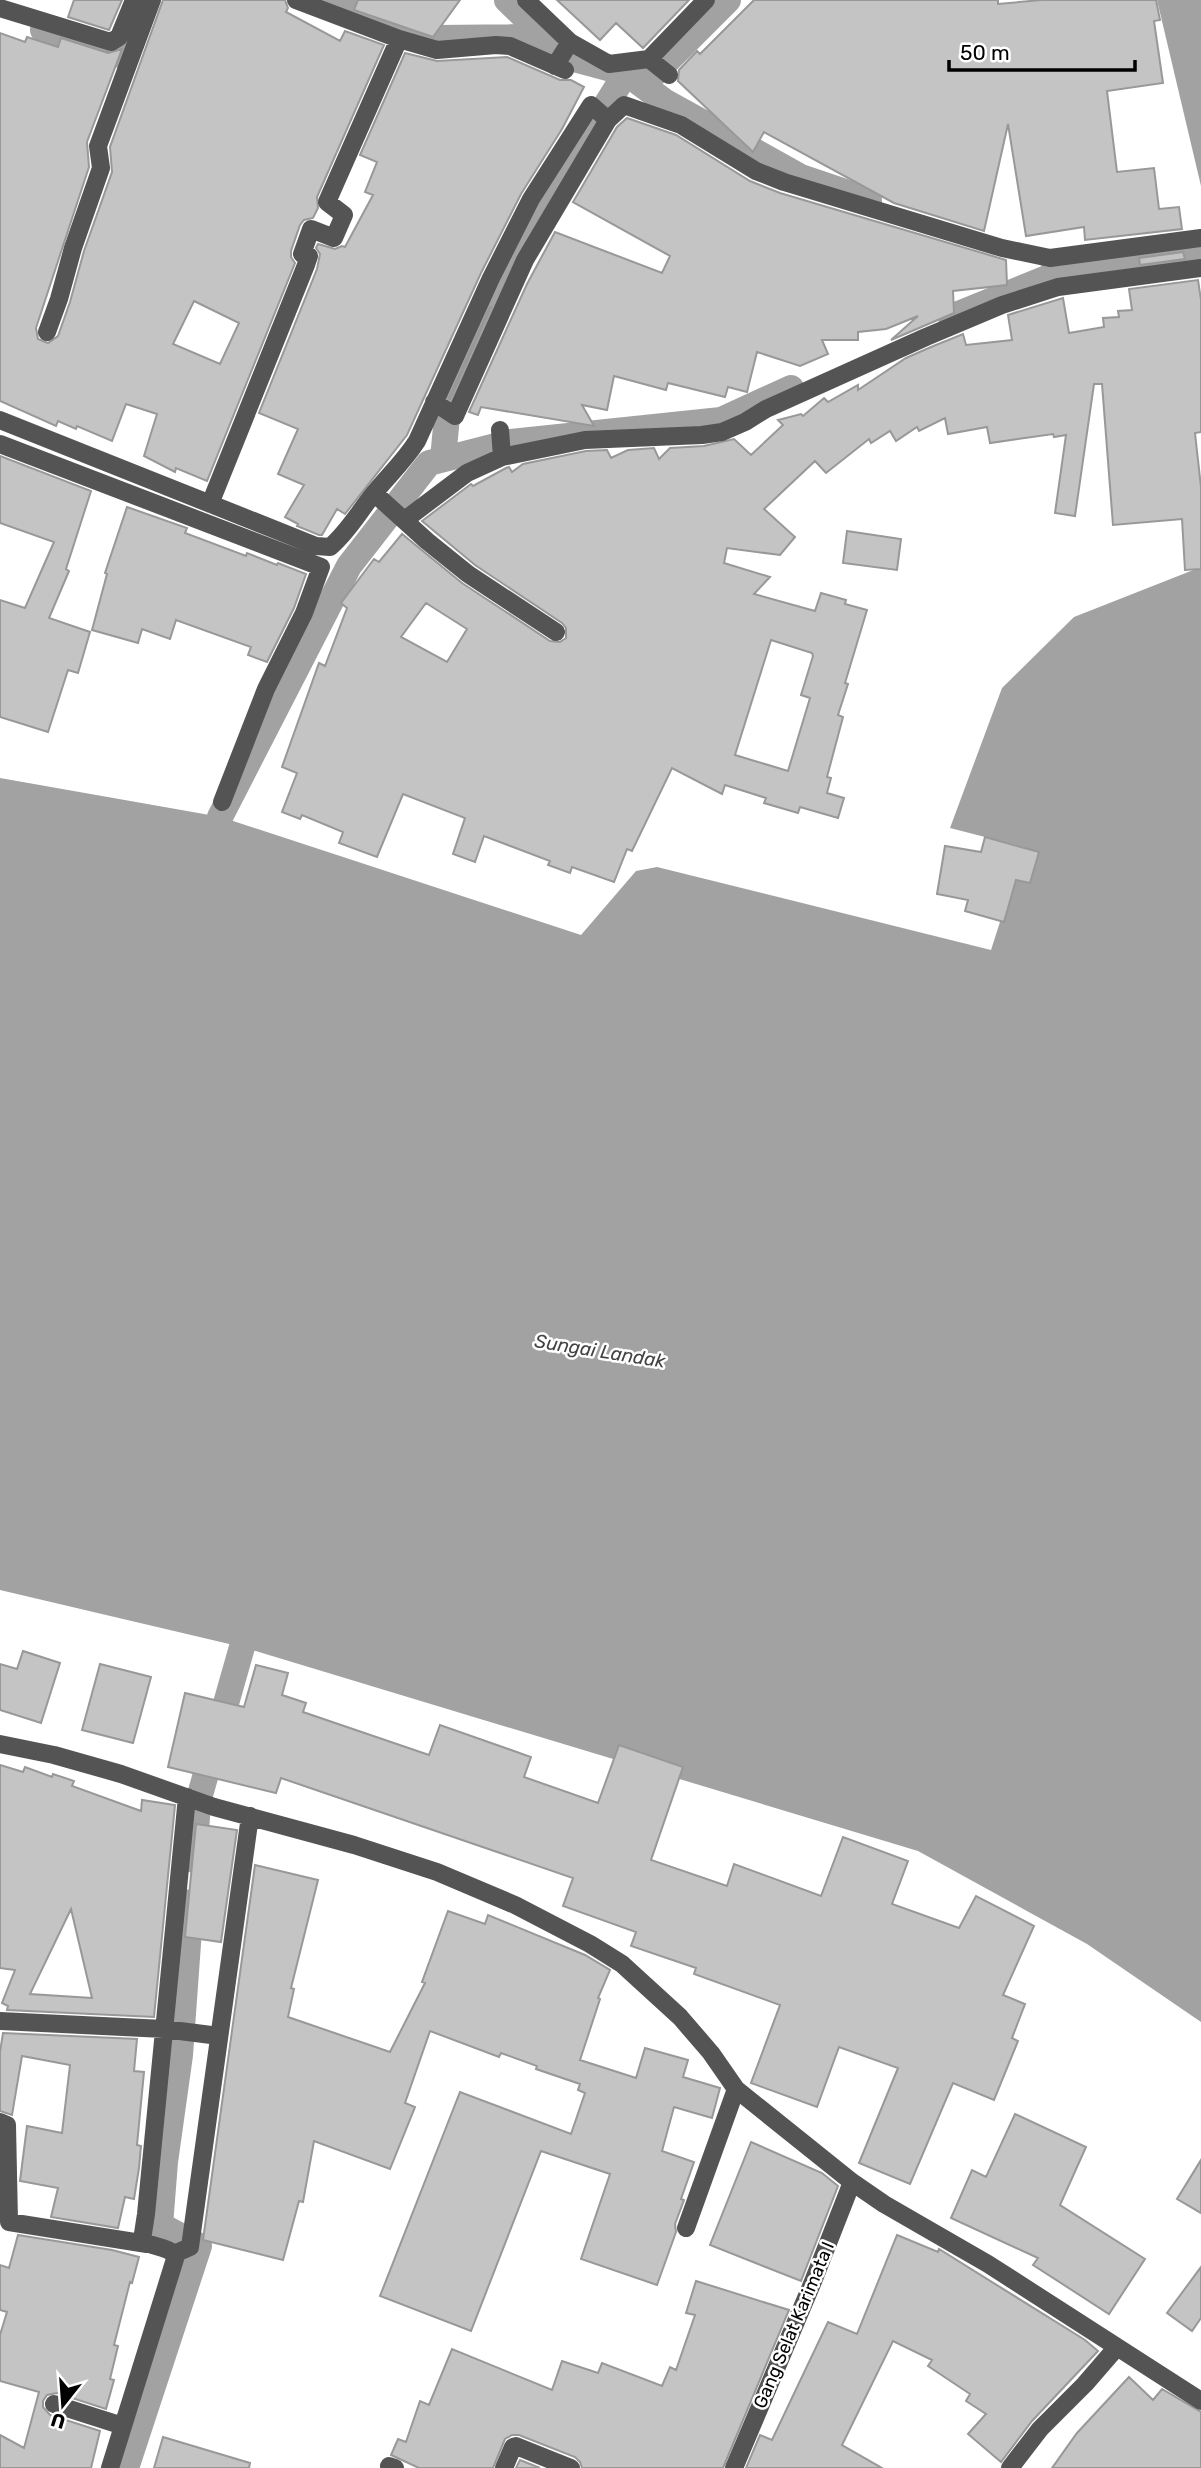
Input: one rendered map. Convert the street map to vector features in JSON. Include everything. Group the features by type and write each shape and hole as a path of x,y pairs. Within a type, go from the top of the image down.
{"street":[{"path":"0,8 111,42 119,37 134,0"},
{"path":"47,332 101,167 98,146 152,0"},
{"path":"296,0 437,50 510,46 560,68 570,42"},
{"path":"526,0 570,42 609,64 649,59 706,0"},
{"path":"210,504 306,265 309,256 302,254 312,229 334,237 344,215 327,202 400,39"},
{"path":"649,59 668,75"},
{"path":"433,402 455,416 525,260 608,120 624,105 681,125 765,175 1002,248 1050,258 1201,238"},
{"path":"222,802 266,689 304,613 330,547 340,538 374,492 405,461 417,441 505,249 531,199 591,106 608,120"},
{"path":"505,249 525,260"},
{"path":"406,519 467,472 502,457 585,440 722,432 778,403 1002,305 1058,287 1195,272"},
{"path":"0,420 316,546 330,547"},
{"path":"500,430 502,457"},
{"path":"0,444 321,568"},
{"path":"111,486 120,466"},
{"path":"374,492 468,574 556,632"},
{"path":"0,1744 54,1755 121,1774 214,1807 354,1845 437,1872 515,1905 590,1944 622,1964 672,2010 711,2053 736,2089 852,2182 884,2204 988,2264 1201,2401"},
{"path":"147,2244 142,2240 142,2234 187,1797"},
{"path":"174,2254 190,2247 250,1816"},
{"path":"0,2021 164,2029 219,2036"},
{"path":"686,2228 736,2089"},
{"path":"0,2122 7,2125 9,2222 147,2244 170,2250 174,2254 175,2259 110,2468"},
{"name":"Gang Selat Karimata I","path":"734,2468 813,2284 852,2182"},
{"path":"1010,2468 1040,2429 1117,2347"},
{"path":"54,2404 123,2426"},
{"path":"504,2468 513,2447 516,2446 571,2468"}],"water":[{"path":"1157,0 1201,0 1201,186"},
{"name":"Sungai Landak","path":"1201,567 1201,2022 1087,1944 918,1851 242,1647 0,1590 0,778 221,817 581,935 636,871 657,867 991,950 1024,847 950,828 1002,688 1074,617"}],"building":[{"path":"74,0 122,0 109,30 68,17"},
{"path":"163,0 285,0 288,8 286,12 340,41 345,31 384,45 317,197 318,208 313,218 304,220 300,225 291,251 295,263 207,481 176,468 175,472 144,456 157,414 126,404 112,441 77,426 76,429 58,421 56,426 0,401 0,33 25,42 27,37 58,47 61,38 108,53 122,49 87,142 89,167 36,328 38,339 48,343 58,336 112,172 110,147","holes":["194,301 239,323 220,364 173,344"]},
{"path":"358,0 460,0 433,37 354,10"},
{"path":"557,0 689,0 643,48 616,23 600,40"},
{"path":"754,0 998,0 998,4 1041,0 1156,0 1160,20 1154,21 1163,83 1107,91 1117,172 1154,168 1159,209 1179,207 1182,229 1085,240 1084,227 1026,236 1008,124 984,231 894,203 764,132 753,152 678,81 679,70 697,51 700,54"},
{"path":"405,53 437,61 507,57 560,80 571,80 584,87 562,129 521,194 481,273 407,435 345,514 337,509 322,535 319,535 297,526 298,524 285,517 304,485 278,474 298,429 259,413 317,269 320,254 316,248 318,244 335,249 345,247 373,195 365,192 377,162 360,155"},
{"path":"627,118 676,135 750,181 780,193 1006,260 1007,285 953,291 954,313 891,340 918,316 886,329 858,332 858,340 822,340 828,354 800,366 757,352 747,392 728,387 725,397 668,383 666,390 614,376 607,410 582,405 594,426 481,407 478,415 469,412 527,284 555,232 662,273 670,256 573,202 617,127"},
{"path":"1183,252 1185,259 1140,265 1139,258"},
{"path":"1198,280 1201,300 1201,432 1195,433 1201,487 1201,569 1185,570 1182,519 1113,525 1102,384 1094,384 1075,516 1055,513 1066,435 1054,437 1053,434 990,443 987,427 948,434 945,418 919,431 917,427 896,441 890,431 871,443 869,439 826,473 815,461 764,509 795,537 780,555 727,548 724,563 770,577 754,594 815,611 821,593 846,600 845,604 867,610 845,683 848,684 838,715 843,717 827,777 831,778 827,793 844,798 838,818 800,807 798,813 764,803 766,798 725,785 722,794 672,768 632,851 627,849 614,882 572,867 570,873 548,865 550,861 484,836 475,862 453,854 465,818 403,794 377,857 339,843 343,832 302,815 300,819 282,812 297,773 282,767 319,663 325,666 347,608 341,603 374,559 379,562 402,534 462,583 550,641 560,642 566,638 566,628 562,623 475,565 422,521 471,484 473,486 509,467 512,472 523,464 586,451 607,450 611,458 628,450 654,448 659,459 670,448 704,446 734,439 751,455 783,425 778,420 801,414 803,416 824,398 828,402 858,385 858,390 906,358 931,347 963,334 966,345 1012,340 1008,315 1063,298 1069,333 1104,327 1103,318 1119,317 1118,311 1132,310 1129,289","holes":["426,603 467,629 447,662 401,637","771,640 812,653 813,656 801,695 810,698 788,771 735,755"]},
{"path":"491,307 450,399 449,398"},
{"path":"0,456 91,491 66,569 69,571 49,618 90,632 78,673 68,670 48,732 0,717 0,600 25,608 54,542 0,523"},
{"path":"127,507 187,528 185,533 246,556 247,553 306,574 294,608 267,662 248,655 251,647 176,620 170,639 142,629 138,643 92,630 107,574 105,573"},
{"path":"847,531 901,539 897,570 843,563"},
{"path":"985,837 1039,852 1030,883 1016,880 1004,922 965,911 968,900 937,894 945,846 981,852"},
{"path":"23,1651 60,1663 41,1723 0,1710 0,1664 17,1669"},
{"path":"100,1664 151,1677 133,1743 82,1730"},
{"path":"256,1665 288,1673 282,1695 306,1703 303,1712 429,1755 440,1725 531,1757 524,1777 598,1803 619,1745 683,1767 651,1860 727,1886 734,1864 821,1896 843,1837 908,1861 892,1904 959,1928 976,1896 1034,1926 1003,1995 1025,2004 1012,2038 1018,2041 994,2100 953,2083 910,2184 859,2163 898,2068 839,2047 817,2107 751,2083 780,2005 694,1974 696,1968 631,1946 636,1932 563,1906 573,1878 281,1778 276,1793 168,1767 185,1693 244,1707"},
{"path":"0,1765 23,1772 25,1767 52,1777 53,1774 74,1781 72,1786 141,1811 142,1800 175,1805 154,2017 7,2010 8,2006 2,2003 15,1970 0,1968","holes":["71,1909 92,1998 30,1994"]},
{"path":"196,1824 237,1830 221,1942 185,1937"},
{"path":"255,1865 318,1880 291,1988 294,1989 288,2017 390,2052 425,1983 422,1982 448,1911 485,1924 488,1915 585,1955 610,1970 598,1998 600,1999 580,2060 636,2078 645,2048 688,2060 683,2077 720,2088 712,2118 674,2107 662,2151 694,2162 681,2199 684,2200 675,2224 676,2232 657,2285 581,2259 610,2174 541,2151 471,2331 380,2296 460,2092 571,2134 585,2093 578,2090 580,2084 536,2069 537,2066 501,2053 499,2057 430,2031 405,2103 415,2107 390,2169 314,2141 303,2202 299,2201 283,2260 203,2240"},
{"path":"3,2033 137,2039 134,2071 144,2072 137,2145 141,2146 139,2168 134,2199 125,2197 118,2228 51,2217 58,2188 20,2181 27,2126 62,2133 70,2065 22,2056 12,2115 0,2111 0,2052"},
{"path":"1015,2114 1086,2147 1060,2205 1145,2259 1109,2314 1033,2265 1038,2258 951,2218 972,2170 986,2177"},
{"path":"751,2142 822,2173 838,2186 801,2281 710,2245"},
{"path":"1201,2160 1201,2213 1177,2199"},
{"path":"18,2235 139,2257 114,2345 118,2346 110,2379 114,2380 106,2409 57,2393 47,2395 43,2401 43,2407 50,2415 100,2431 91,2468 0,2468 0,2435 24,2448 39,2392 0,2381 0,2335 7,2312 0,2310 0,2265 9,2268"},
{"path":"897,2235 938,2252 939,2249 1085,2340 1098,2351 1032,2421 1001,2462 968,2434 986,2414 966,2401 970,2394 928,2366 932,2360 893,2341 842,2445 882,2468 746,2468 760,2435 772,2440 828,2322 857,2334"},
{"path":"1201,2267 1201,2318 1192,2331 1167,2313"},
{"path":"696,2281 789,2310 723,2468 582,2468 575,2457 519,2435 505,2439 493,2468 419,2468 391,2455 398,2439 406,2442 420,2401 429,2405 452,2349 552,2390 562,2361 598,2373 602,2363 662,2386 670,2367 676,2370 695,2315 686,2313"},
{"path":"1129,2377 1153,2400 1162,2389 1201,2412 1201,2468 1052,2468 1077,2433"},
{"path":"163,2437 250,2463 249,2468 154,2468"},
{"path":"520,2460 540,2468 516,2468"}],"waterway":[{"path":"323,0 437,38 545,37 555,54 626,73 664,101 801,177 869,200"},
{"path":"507,0 545,37"},
{"path":"643,85 728,0"},
{"path":"43,30 123,56 136,24"},
{"path":"443,459 447,416 478,329 540,211 626,73"},
{"path":"1054,263 1069,269 1201,250"},
{"path":"951,317 1069,269"},
{"path":"220,817 349,566 429,463 511,442 721,420 791,388"},
{"path":"194,1860 198,1802 242,1647"},
{"path":"126,2468 199,2246 160,2225 165,2162 180,2055 191,1902"}]}
